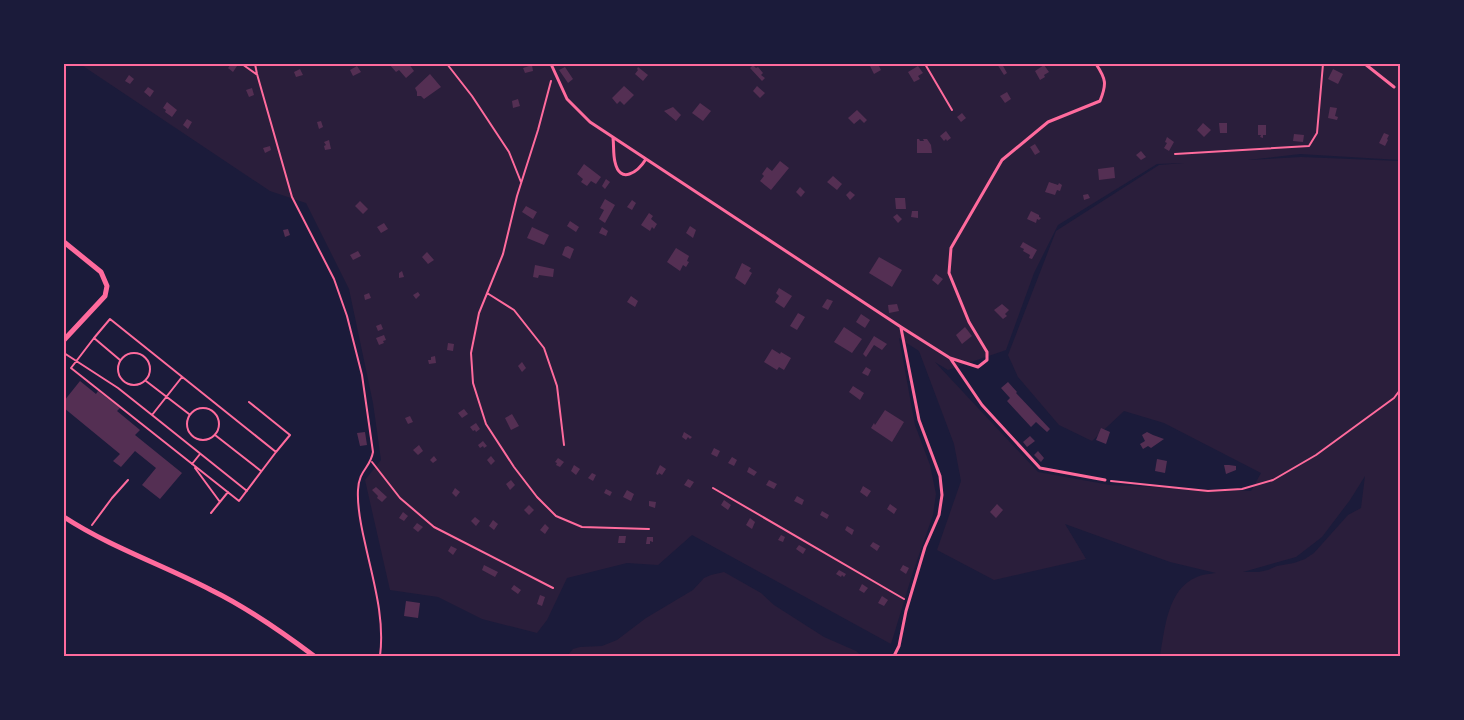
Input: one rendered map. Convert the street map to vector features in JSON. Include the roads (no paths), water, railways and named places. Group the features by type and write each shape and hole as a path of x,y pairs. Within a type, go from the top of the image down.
{"street":[{"path":"64,242 101,272 107,286 105,296 64,340"},
{"path":"64,517 88,531 212,590 279,631 314,656"}],"lane":[{"path":"551,64 566,99 590,122 950,358 978,367 987,360 987,352 969,322 949,273 951,248 1002,160 1048,122 1100,101 1105,89 1103,75 1096,64"},
{"path":"1365,64 1394,87"},
{"path":"613,138 615,164 619,171 624,174 637,171 646,159"},
{"path":"894,656 899,646 908,602 925,547 939,515 942,495 940,476 919,420 901,327"},
{"path":"950,358 982,405 1040,468 1105,480"}]}
